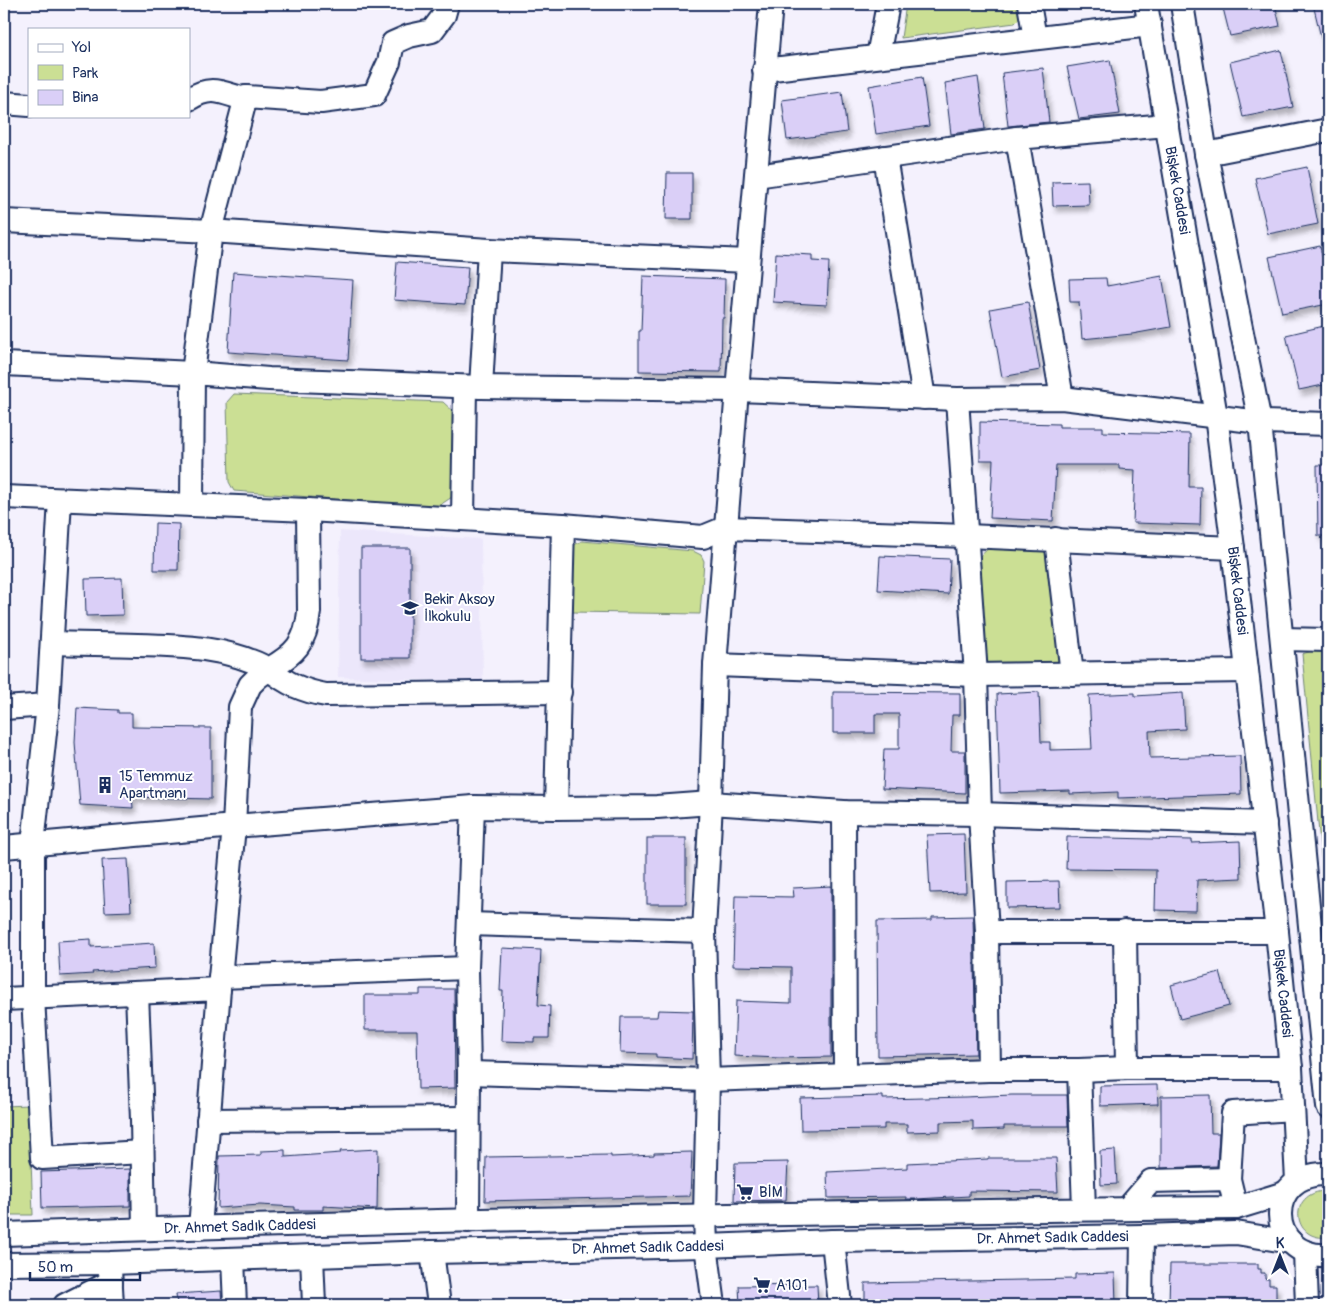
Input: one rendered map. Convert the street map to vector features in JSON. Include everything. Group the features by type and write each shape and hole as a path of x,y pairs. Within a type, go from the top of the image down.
{"street":[{"path":"190,98 198,93 212,90 244,99 246,97 321,102 374,95 388,62 393,43 409,36 432,31 444,15 447,4"},
{"path":"714,1305 706,1246 705,1215 708,1080 704,931 711,803 715,665 771,4"},
{"path":"878,56 888,4"},
{"path":"1030,4 1035,38"},
{"path":"1182,4 1206,154 1260,422 1282,639 1324,1003 1328,1108"},
{"path":"764,70 1035,38 1148,14"},
{"name":"Bişkek Caddesi","path":"1148,14 1216,416 1233,548 1277,932 1294,1109 1291,1187 1280,1205 1279,1217 1282,1229 1298,1247"},
{"path":"192,505 193,373 211,231 246,97"},
{"path":"4,103 28,105"},
{"path":"756,176 1017,138 1167,125"},
{"path":"1206,154 1328,130"},
{"path":"1017,138 1062,398"},
{"path":"885,157 924,398"},
{"path":"4,221 211,231 489,250 748,261"},
{"path":"463,519 473,387 489,250"},
{"path":"4,364 193,373 269,379 473,387 737,390 957,399 1062,398 1260,422 1328,424"},
{"path":"957,399 976,675 980,814 987,932 989,1070"},
{"path":"4,497 308,510 564,525 703,537 726,528 1056,539 1233,548"},
{"path":"60,500 48,705 33,844 33,998 42,1158 142,1152"},
{"path":"200,1228 234,826 240,707 250,685 269,669 285,660 295,650 307,628 309,612 308,510"},
{"path":"556,808 564,525"},
{"path":"1056,539 1072,674"},
{"path":"1282,639 1328,640"},
{"path":"52,643 185,646 238,656 269,669 282,680 296,688 326,695 560,692"},
{"path":"715,665 976,675 1247,671"},
{"path":"4,708 48,705"},
{"path":"4,847 473,807 657,807 711,803 844,812 980,814 1265,823"},
{"path":"468,1221 469,1073 467,968 473,807"},
{"path":"844,812 845,1074"},
{"path":"468,924 704,931"},
{"path":"1125,931 1127,1068"},
{"path":"987,932 1277,932"},
{"path":"4,999 137,993 220,983 467,968"},
{"path":"137,993 144,1229"},
{"path":"469,1073 708,1080 989,1070 1291,1068"},
{"path":"1079,1070 1084,1210"},
{"path":"1236,1208 1229,1179 1234,1113 1294,1109"},
{"path":"208,1120 468,1118"},
{"name":"Dr. Ahmet Sadık Caddesi","path":"4,1234 705,1215 1236,1208 1291,1187 1304,1177 1316,1173 1328,1174"},
{"path":"1127,1210 1151,1181 1229,1179"},
{"name":"Dr. Ahmet Sadık Caddesi","path":"4,1264 110,1272 233,1259 312,1256 833,1241 1236,1233 1298,1247 1314,1255 1328,1255"},
{"path":"1141,1305 1142,1236"},
{"path":"833,1241 840,1305"},
{"path":"1298,1247 1307,1305"},
{"path":"432,1252 439,1305"},
{"path":"312,1256 314,1305"},
{"path":"233,1259 235,1305"},
{"path":"64,1305 110,1272"},
{"path":"110,1272 112,1305"}],"shaded area":[{"name":"Bekir Aksoy İlkokulu","path":"340,531 481,539 483,682 338,677"}],"green space":[{"path":"906,4 1022,4 1023,15 1015,23 901,38"},
{"path":"234,394 443,402 456,414 455,495 437,507 234,491 229,482 227,402"},
{"path":"582,541 693,551 701,555 704,561 700,614 571,612 571,554 574,545"},
{"path":"990,547 1047,547 1061,659 1056,666 995,669 983,658 977,559"},
{"path":"1328,647 1328,928 1302,654"},
{"path":"29,1105 33,1215 4,1215 4,1106"},
{"path":"1323,1191 1328,1192 1328,1237 1316,1237 1307,1232 1302,1226 1299,1217 1300,1209 1304,1201 1311,1194"}],"building":[{"path":"1222,4 1275,4 1280,26 1230,36"},
{"path":"1313,4 1328,4 1328,50 1324,50"},
{"path":"1281,50 1293,107 1243,117 1230,62"},
{"path":"1110,60 1120,114 1079,119 1067,67"},
{"path":"1043,68 1049,122 1008,126 1002,73"},
{"path":"922,77 929,126 876,134 869,86"},
{"path":"978,77 985,129 951,134 945,83"},
{"path":"842,92 847,132 787,140 782,100"},
{"path":"1307,167 1318,224 1268,234 1255,178"},
{"path":"667,173 692,173 692,219 666,219"},
{"path":"1088,181 1089,205 1053,206 1052,182"},
{"path":"1320,246 1328,283 1328,304 1282,313 1269,257"},
{"path":"776,253 812,255 812,261 829,262 827,305 773,302"},
{"path":"397,262 468,267 465,305 394,300"},
{"path":"233,272 353,280 348,360 228,352"},
{"path":"643,276 725,279 721,372 639,371 639,331 641,331"},
{"path":"1162,276 1171,327 1132,334 1082,339 1079,302 1070,302 1069,279 1106,278 1107,286"},
{"path":"1028,302 1040,370 1002,377 990,309"},
{"path":"1328,325 1328,384 1299,390 1286,335"},
{"path":"980,422 1059,424 1059,427 1103,427 1103,432 1190,434 1189,487 1201,487 1200,525 1133,523 1135,470 1119,469 1119,465 1056,465 1053,521 990,518 993,460 980,460"},
{"path":"1317,465 1328,465 1328,536 1318,536"},
{"path":"155,523 179,524 178,570 154,570"},
{"path":"361,548 410,548 410,658 361,658"},
{"path":"880,556 950,559 948,594 878,590"},
{"path":"122,578 123,615 86,616 85,579"},
{"path":"833,692 960,693 960,715 952,715 951,751 965,751 965,793 882,789 884,749 899,749 899,714 875,714 875,733 833,733"},
{"path":"1039,692 1041,742 1050,742 1050,750 1092,749 1089,695 1135,693 1135,696 1183,693 1185,729 1149,731 1150,758 1240,756 1241,794 1118,798 1118,792 1070,794 1070,791 1000,793 997,694"},
{"path":"77,708 118,710 118,713 132,713 132,727 211,728 211,799 132,797 133,808 80,805 75,742"},
{"path":"964,834 966,892 930,893 927,835"},
{"path":"1067,837 1192,840 1192,843 1240,841 1241,878 1197,880 1196,911 1155,910 1156,870 1066,869"},
{"path":"647,838 686,838 686,904 647,904"},
{"path":"128,859 131,911 105,912 102,860"},
{"path":"1059,881 1060,907 1007,908 1007,882"},
{"path":"831,886 831,1057 779,1058 734,1056 736,1001 791,1003 791,967 733,966 735,896 794,897 793,888"},
{"path":"973,916 976,1054 878,1056 877,921 932,920 932,917"},
{"path":"91,939 91,947 154,943 155,968 60,976 58,941"},
{"path":"502,948 541,950 538,1005 550,1006 549,1038 534,1038 534,1042 501,1041 503,991 500,991"},
{"path":"1220,972 1229,1006 1180,1019 1171,985"},
{"path":"420,989 454,989 455,1088 418,1089 417,1030 365,1030 365,995 420,995"},
{"path":"658,1010 693,1011 692,1059 656,1057 656,1054 620,1053 621,1017 657,1017"},
{"path":"1157,1085 1158,1104 1100,1106 1100,1086"},
{"path":"1067,1095 1068,1126 1004,1126 1004,1129 973,1130 973,1121 940,1122 940,1131 907,1132 907,1124 884,1124 884,1129 801,1130 800,1098 883,1096 883,1099"},
{"path":"1210,1095 1211,1133 1219,1133 1217,1166 1161,1168 1161,1096"},
{"path":"378,1149 377,1209 323,1206 323,1210 295,1210 295,1207 260,1205 218,1208 219,1156 261,1155 261,1151 285,1150 285,1157"},
{"path":"1115,1150 1117,1184 1101,1185 1100,1151"},
{"path":"692,1152 690,1196 485,1201 486,1157 611,1155 611,1157"},
{"path":"988,1158 1056,1158 1058,1192 969,1191 969,1196 916,1199 906,1199 906,1197 828,1198 827,1172 907,1168 907,1163"},
{"path":"788,1162 786,1200 734,1201 735,1163"},
{"path":"130,1169 130,1206 42,1208 41,1172"},
{"path":"1170,1264 1258,1264 1258,1269 1261,1269 1261,1273 1265,1273 1265,1279 1269,1279 1269,1285 1276,1285 1276,1305 1169,1305"},
{"path":"1115,1273 1116,1305 865,1305 865,1283 1075,1279 1075,1274"},
{"path":"817,1285 818,1305 740,1305 739,1286"},
{"path":"221,1291 222,1305 177,1305 176,1294"}],"place":[{"name":"Bekir Aksoy İlkokulu","path":"410,608"},
{"name":"15 Temmuz Apartmanı","path":"105,785"},
{"name":"BİM","path":"745,1192"},
{"name":"A101","path":"762,1285"}]}
